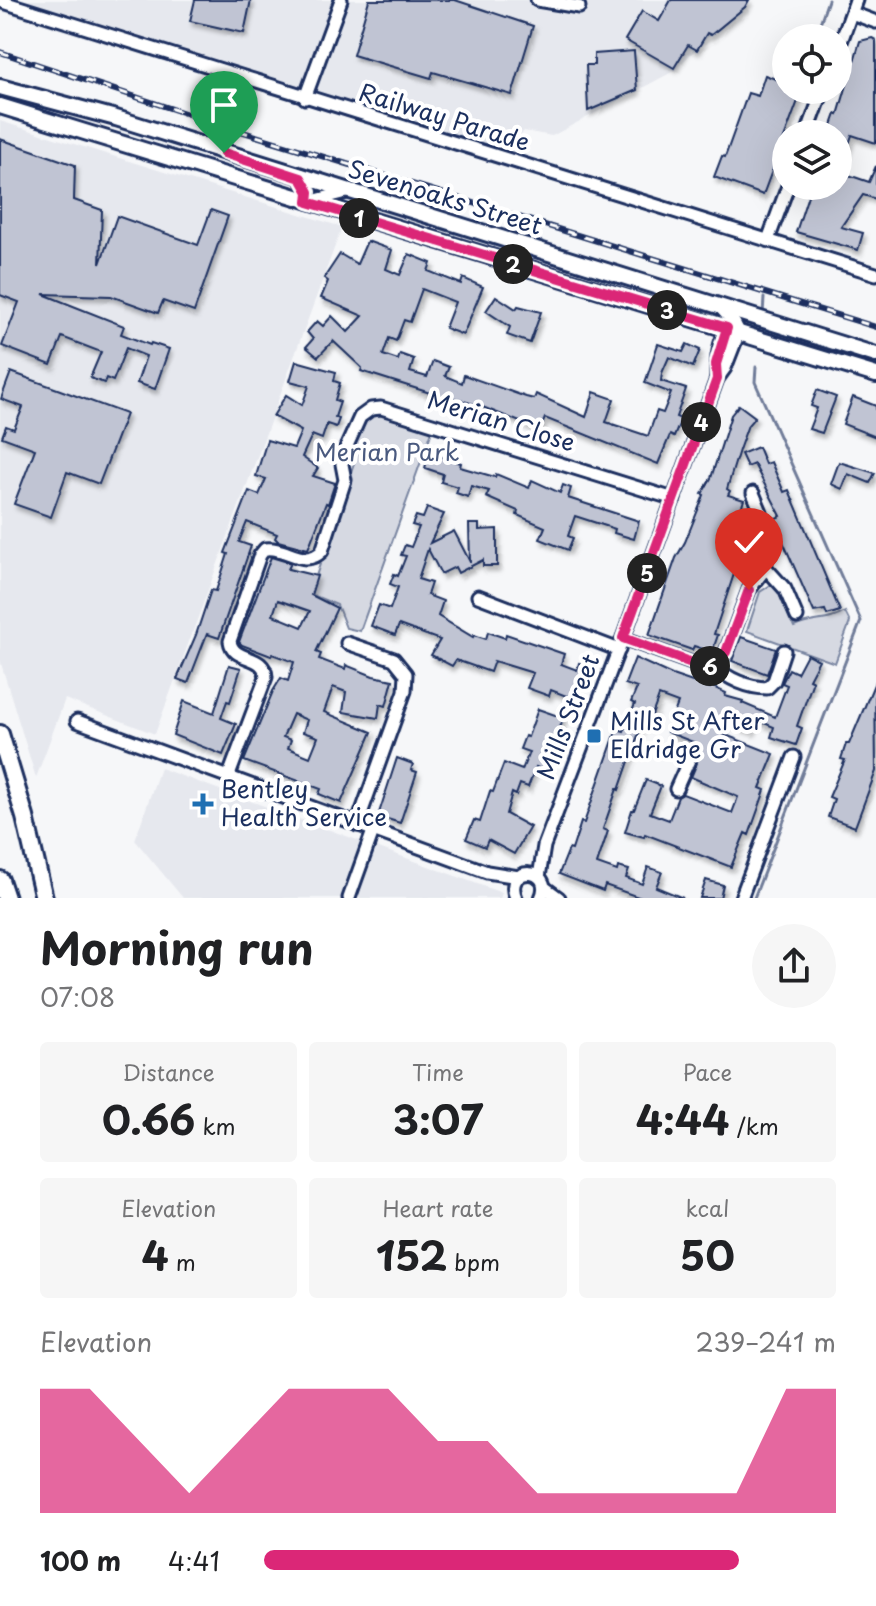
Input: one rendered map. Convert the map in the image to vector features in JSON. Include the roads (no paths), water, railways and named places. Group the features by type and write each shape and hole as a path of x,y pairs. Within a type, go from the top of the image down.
{"highway":[{"path":"0,733 25,817 44,898"},
{"path":"0,880 6,898"}],"main road":[{"name":"Sevenoaks Street","path":"0,87 116,118 876,355"},
{"name":"Sevenoaks Street","path":"0,106 308,202 734,328 876,375"}],"street":[{"path":"305,98 341,0"},
{"path":"537,0 579,7"},
{"path":"848,24 856,0"},
{"name":"Railway Parade","path":"0,1 876,274"},
{"path":"852,13 876,22"},
{"path":"301,178 309,192 308,202 348,192"},
{"path":"768,240 783,200"},
{"path":"716,303 734,328 759,317"},
{"name":"Mills Street","path":"515,894 534,882 544,846 717,379 725,368 734,328"},
{"name":"Merian Close","path":"228,778 266,677 266,669 261,663 236,653 230,641 260,555 265,549 273,548 307,560 316,558 322,551 345,480 341,459 360,417 371,409 381,408 674,499"},
{"path":"753,493 761,512 766,568 785,589 797,617"},
{"path":"715,666 726,652 749,590 766,568"},
{"path":"478,596 621,644 700,666 715,666 733,679 758,688 767,688 774,681 784,651"},
{"path":"347,643 394,659 406,674 405,691 357,825"},
{"path":"77,721 487,872 534,882 559,898"},
{"path":"741,898 794,757"},
{"path":"676,789 689,760"},
{"path":"349,898 373,831"},
{"path":"487,872 515,894"}],"waterway":[{"path":"820,24 828,0"},
{"path":"763,314 764,298"},
{"path":"754,898 861,621 755,382 756,367"}],"railway":[{"path":"0,52 227,127 876,327"}],"place":[{"name":"Mills St After Eldridge Gr","path":"594,736"},
{"name":"Bentley Health Service","path":"203,804"}],"park label":[{"name":"Merian Park","path":"387,453"}]}
